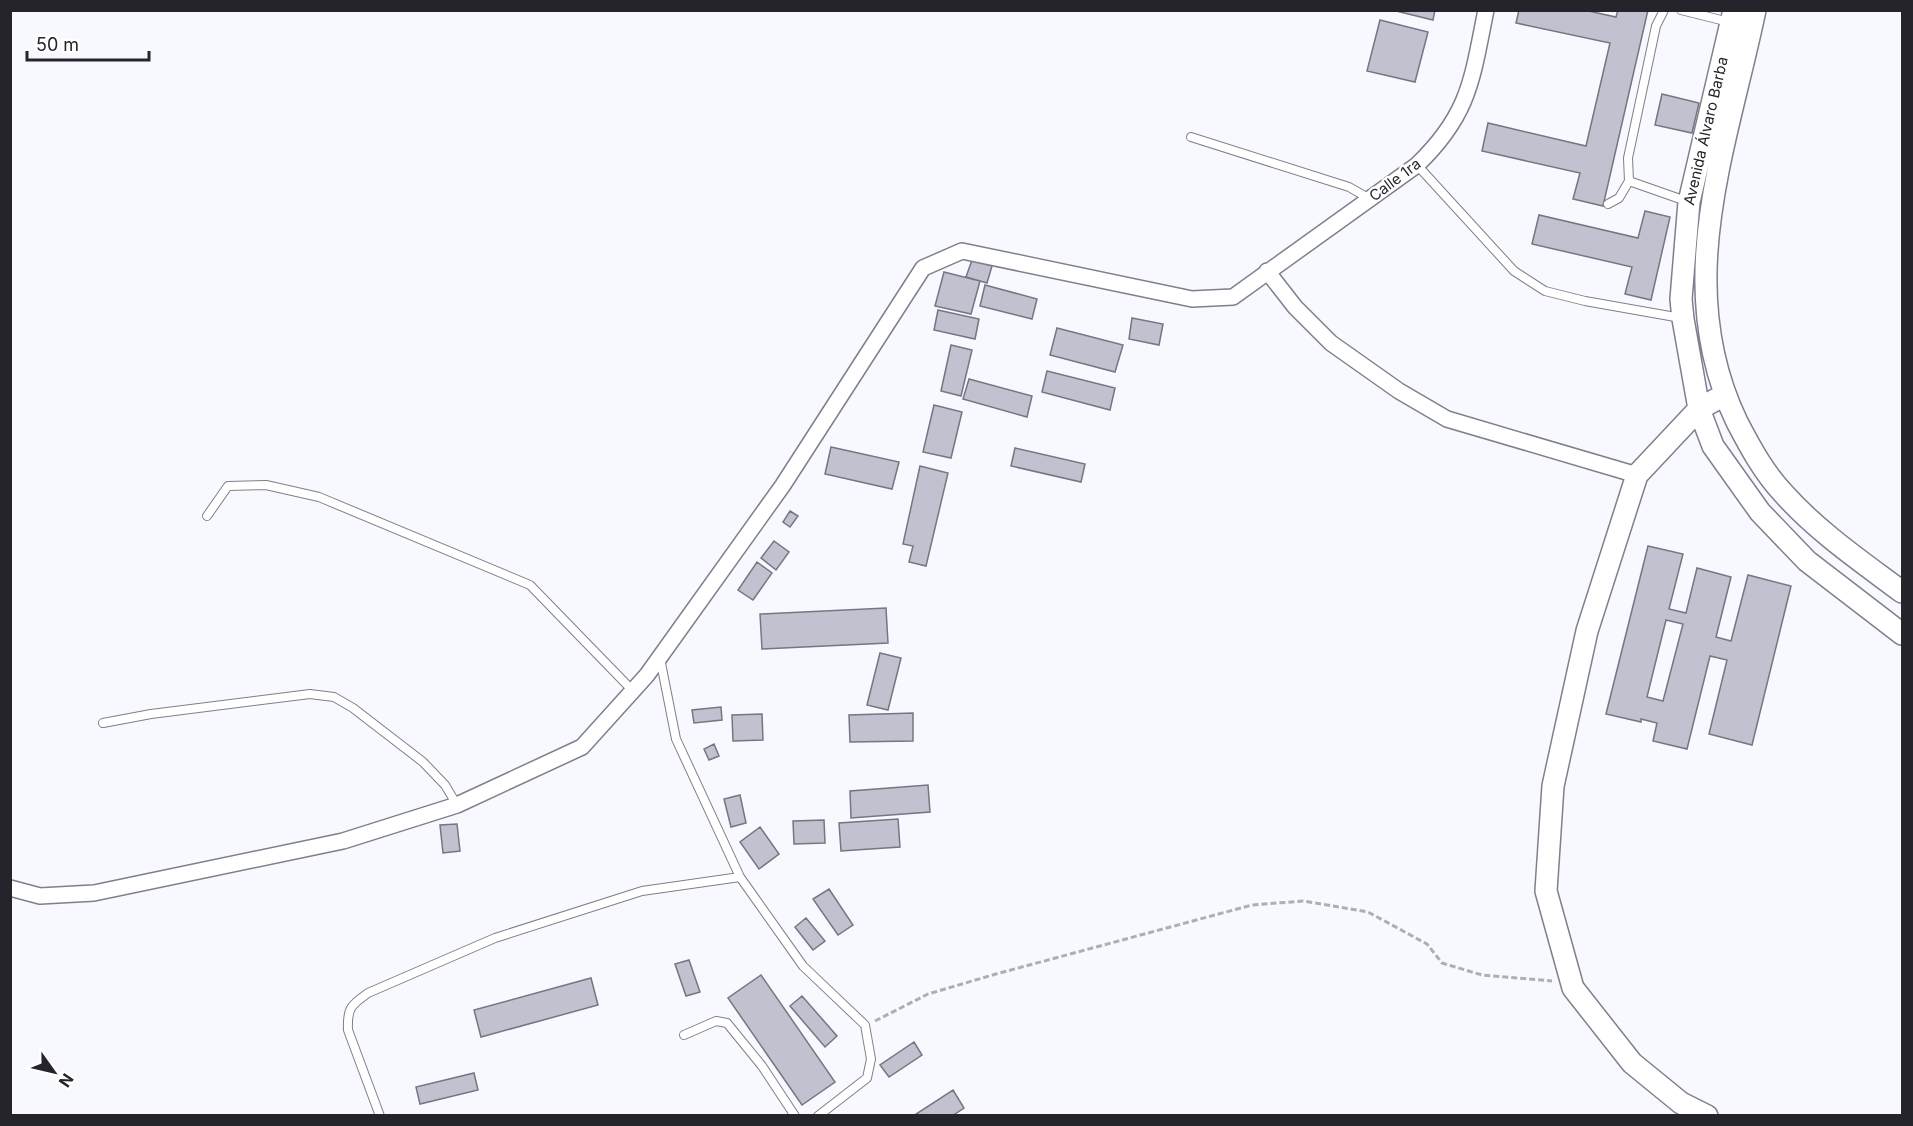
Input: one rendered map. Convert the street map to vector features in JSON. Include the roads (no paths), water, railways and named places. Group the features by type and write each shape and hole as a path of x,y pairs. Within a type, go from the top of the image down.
{"main road":[{"name":"Avenida Álvaro Barba","path":"1755,10 1711,204 1705,264 1706,316 1724,395 1751,450 1783,494 1829,537 1902,592"},
{"name":"Avenida Álvaro Barba","path":"1732,16 1689,202 1681,299 1699,409 1713,446 1760,512 1807,561 1902,634"},
{"path":"1707,1116 1681,1103 1632,1063 1573,988 1546,891 1553,786 1587,631 1637,475 1699,409 1724,395"}],"street":[{"name":"Calle 1ra","path":"660,657 783,485 923,267 962,250 1192,299 1233,297 1417,165 1438,146 1462,108 1472,82 1486,10"},
{"path":"1267,271 1295,307 1330,343 1399,392 1447,420 1637,475"},
{"path":"10,888 40,896 94,892 343,841 456,805 582,747 633,691 660,657"}],"lane":[{"path":"1608,204 1619,198 1629,181 1629,158 1633,136 1656,26 1664,10"},
{"path":"1681,10 1732,16"},
{"path":"1191,137 1349,187 1370,199"},
{"path":"1417,165 1515,272 1545,291 1585,301 1683,319"},
{"path":"1629,181 1689,202"},
{"path":"207,516 228,486 266,485 319,498 361,515 530,585 633,691"},
{"path":"660,657 676,739 740,877 803,966 865,1025 871,1059 867,1078 818,1116"},
{"path":"103,723 151,714 310,694 334,697 353,708 423,762 445,785 456,805"},
{"path":"380,1116 348,1030 347,1016 352,1004 368,993 495,938 642,891 740,877"},
{"path":"684,1035 716,1020 726,1023 762,1066 795,1116"}]}
